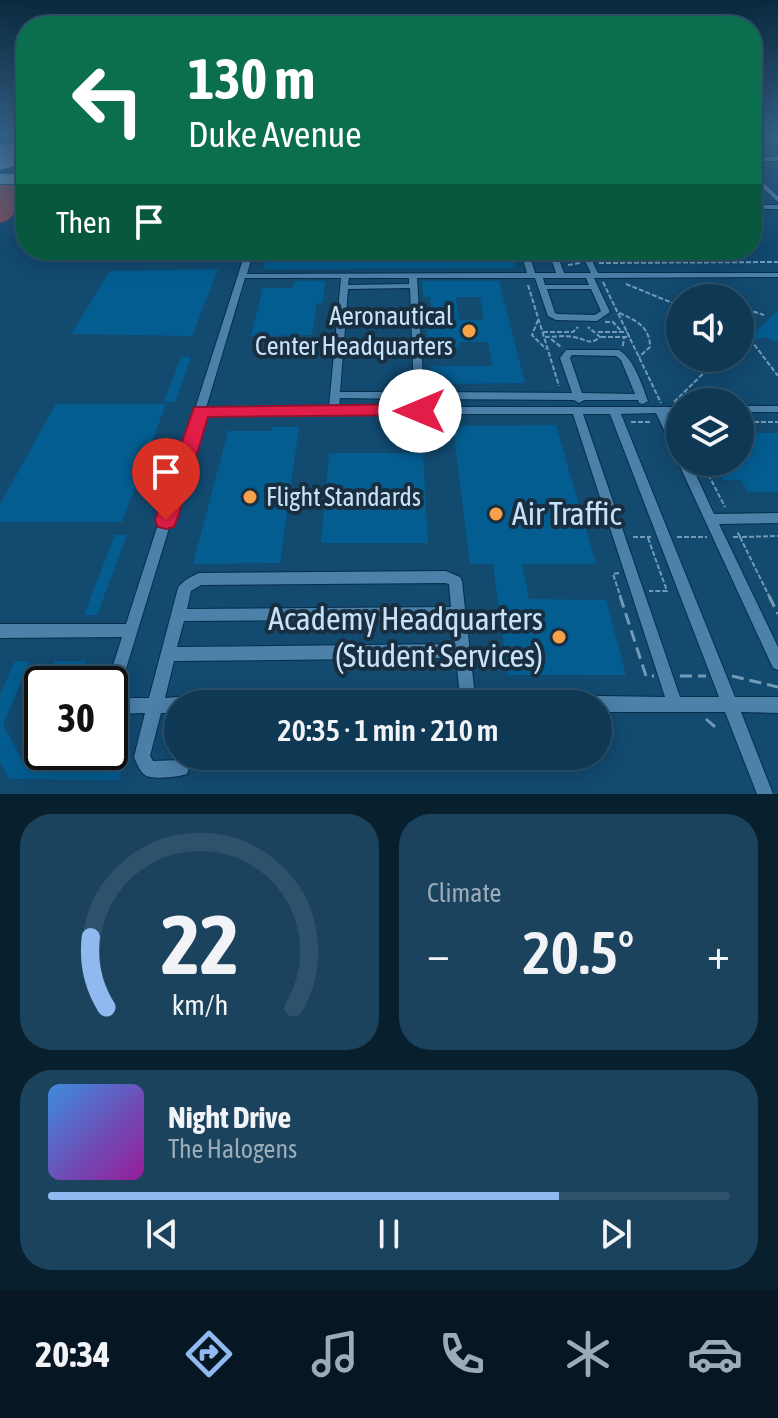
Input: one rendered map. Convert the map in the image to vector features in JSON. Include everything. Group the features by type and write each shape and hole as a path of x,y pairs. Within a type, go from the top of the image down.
{"street":[{"path":"762,185 778,200"},
{"path":"120,666 247,260"},
{"path":"528,260 551,314 566,319 604,316 606,312 594,287 586,260"},
{"path":"555,260 561,276"},
{"path":"242,276 345,282 535,276 778,275"},
{"path":"413,281 420,411"},
{"path":"334,411 345,282"},
{"path":"542,287 594,287"},
{"path":"666,430 642,397 625,359 619,353 569,352 565,358 579,406 675,705"},
{"path":"335,395 421,395 614,410 666,408"},
{"path":"200,411 420,411 579,406 642,397"},
{"path":"754,409 778,409"},
{"path":"614,410 765,794"},
{"path":"690,476 778,663"},
{"path":"710,519 778,518"},
{"path":"164,769 149,769 142,757 185,588 199,579 446,577 457,584 467,690"},
{"path":"177,615 460,613"},
{"path":"0,631 131,630"},
{"path":"168,654 463,651"},
{"path":"612,704 778,705"},
{"path":"128,706 164,706"}],"path":[{"path":"601,260 606,269"},
{"path":"602,263 778,262"},
{"path":"566,265 581,263"},
{"path":"709,279 712,284"},
{"path":"627,284 666,300"},
{"path":"754,312 764,315"},
{"path":"618,313 638,322 649,334 650,347 639,357"},
{"path":"539,320 532,329 532,335 548,350"},
{"path":"543,335 573,332 582,326 597,332 627,332"},
{"path":"573,332 574,337"},
{"path":"597,332 600,337"},
{"path":"532,335 574,337 589,343 600,337 630,337"},
{"path":"754,344 778,376"},
{"path":"689,388 705,372"},
{"path":"754,422 778,422"},
{"path":"709,476 778,614"},
{"path":"740,537 778,536"},
{"path":"619,590 667,591 648,537"}],"shaded area":[{"path":"0,185 16,185 16,212 0,223"}],"building":[{"path":"266,260 513,260 516,268 264,269"},
{"path":"218,269 192,336 71,334 110,271"},
{"path":"295,281 325,281 323,303 317,303 312,335 251,336 263,288 293,288"},
{"name":"Aeronautical Center Headquarters","path":"422,281 499,281 525,383 432,384 430,366 493,366 488,342 459,342 460,347 428,347 426,315 432,315 430,297 423,297","holes":["456,297 480,297 484,320 459,320"]},
{"path":"778,310 778,342 765,337 754,341 754,334"},
{"path":"181,357 191,357 175,402 164,402"},
{"path":"56,404 166,404 122,522 0,522 0,504"},
{"path":"556,425 596,564 522,564 529,599 606,600 626,675 508,675 493,564 470,564 453,426"},
{"name":"Flight Standards","path":"272,427 299,427 280,563 193,564 228,431 272,431"},
{"path":"754,433 778,433 778,492 748,492 741,480 723,480 721,476 754,476"},
{"path":"329,453 423,453 428,543 321,543"},
{"path":"115,535 127,535 97,615 84,615"},
{"path":"15,661 30,661 28,666 24,666 24,675 3,725 24,762 24,770 121,770 119,780 9,779 0,762 0,695"},
{"path":"54,661 86,661 84,666 52,666"}],"taxiway":[{"path":"0,179 16,179"}],"place":[{"name":"Aeronautical Center Headquarters","path":"469,331"},
{"name":"Flight Standards","path":"250,497"},
{"name":"Air Traffic","path":"496,514"},
{"name":"Academy Headquarters (Student Services)","path":"559,637"}],"route":[{"path":"166,520 200,411 420,411"}]}
